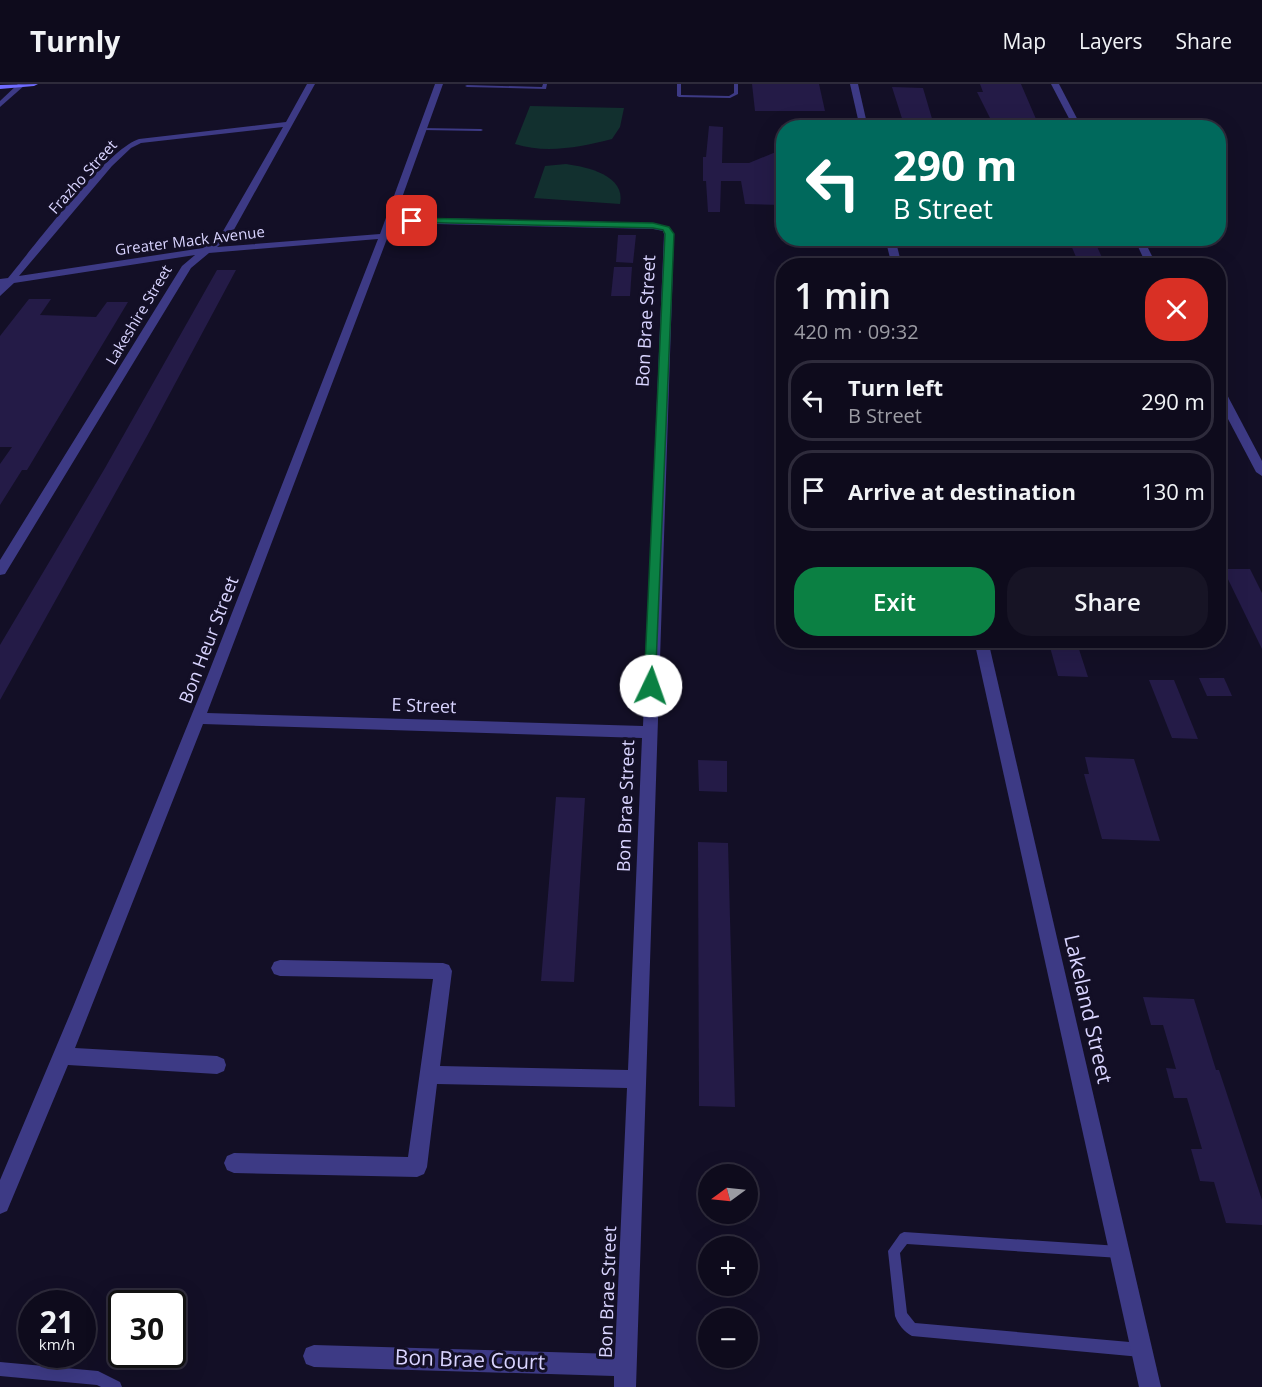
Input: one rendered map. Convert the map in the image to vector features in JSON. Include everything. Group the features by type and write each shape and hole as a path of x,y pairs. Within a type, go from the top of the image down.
{"main road":[{"path":"0,87 34,84"}],"street":[{"name":"Lakeshire Street","path":"0,571 187,266 226,235 311,84"},
{"name":"Bon Heur Street","path":"0,1204 63,1056 197,718 384,236 439,84"},
{"path":"854,84 862,120"},
{"path":"1055,84 1074,120"},
{"path":"0,105 21,85"},
{"name":"Frazho Street","path":"0,293 5,281 109,164 128,146 156,138 287,124"},
{"name":"Bon Brae Street","path":"390,220 646,225 666,229 670,239 625,1376"},
{"name":"Greater Mack Avenue","path":"5,281 204,251 384,236"},
{"path":"1226,404 1262,472"},
{"name":"Lakeland Street","path":"983,648 1150,1387"},
{"name":"E Street","path":"197,718 649,732"},
{"path":"234,1163 417,1167 443,971 280,968"},
{"path":"63,1056 217,1065"},
{"path":"428,1075 635,1079"},
{"name":"Bon Brae Court","path":"314,1356 625,1376"}],"lane":[{"path":"467,86 544,88 545,84"},
{"path":"680,84 679,96 730,97 736,94 736,84"},
{"path":"423,129 481,130"},
{"path":"1120,1252 904,1238 894,1251 901,1316 912,1329 1141,1350"},
{"path":"0,1369 98,1378 115,1387"}],"green space":[{"path":"530,106 624,108 620,127 612,139 576,147 539,149 515,144"},
{"path":"566,164 594,170 611,179 620,194 620,204 534,198 545,166"}],"building":[{"path":"752,84 819,84 825,111 755,111"},
{"path":"980,84 1021,84 1036,119 990,118 977,92 983,92"},
{"path":"892,87 923,88 932,120 902,120"},
{"path":"709,126 723,127 722,163 749,163 776,152 776,205 745,204 741,181 721,181 720,212 708,212 706,181 703,181 703,157 706,157"},
{"path":"618,235 636,235 633,263 616,262"},
{"path":"1071,246 1097,246 1102,258 1083,258 1076,257"},
{"path":"614,267 632,267 630,296 611,296"},
{"path":"217,270 236,270 147,436 0,700 0,645 105,468"},
{"path":"29,299 51,299 40,315 96,317 107,302 128,302 27,470 22,470 0,505 0,464 12,447 0,447 0,336"},
{"path":"1226,569 1250,569 1262,593 1262,649 1226,575"},
{"path":"1050,648 1079,648 1088,677 1058,676"},
{"path":"1199,678 1224,678 1232,696 1207,696"},
{"path":"1149,680 1174,680 1198,739 1172,738"},
{"path":"1085,757 1134,759 1160,841 1102,839 1084,774 1089,774"},
{"path":"698,760 727,761 727,792 699,791"},
{"path":"556,797 585,798 574,982 541,981"},
{"path":"698,842 728,843 735,1107 699,1106"},
{"path":"1143,997 1194,999 1216,1070 1219,1070 1262,1200 1262,1225 1226,1223 1214,1182 1200,1181 1191,1149 1202,1149 1187,1098 1174,1098 1166,1068 1176,1069 1163,1025 1151,1025"}],"route":[{"path":"412,221 653,226 666,229 669,234 651,686"}]}
